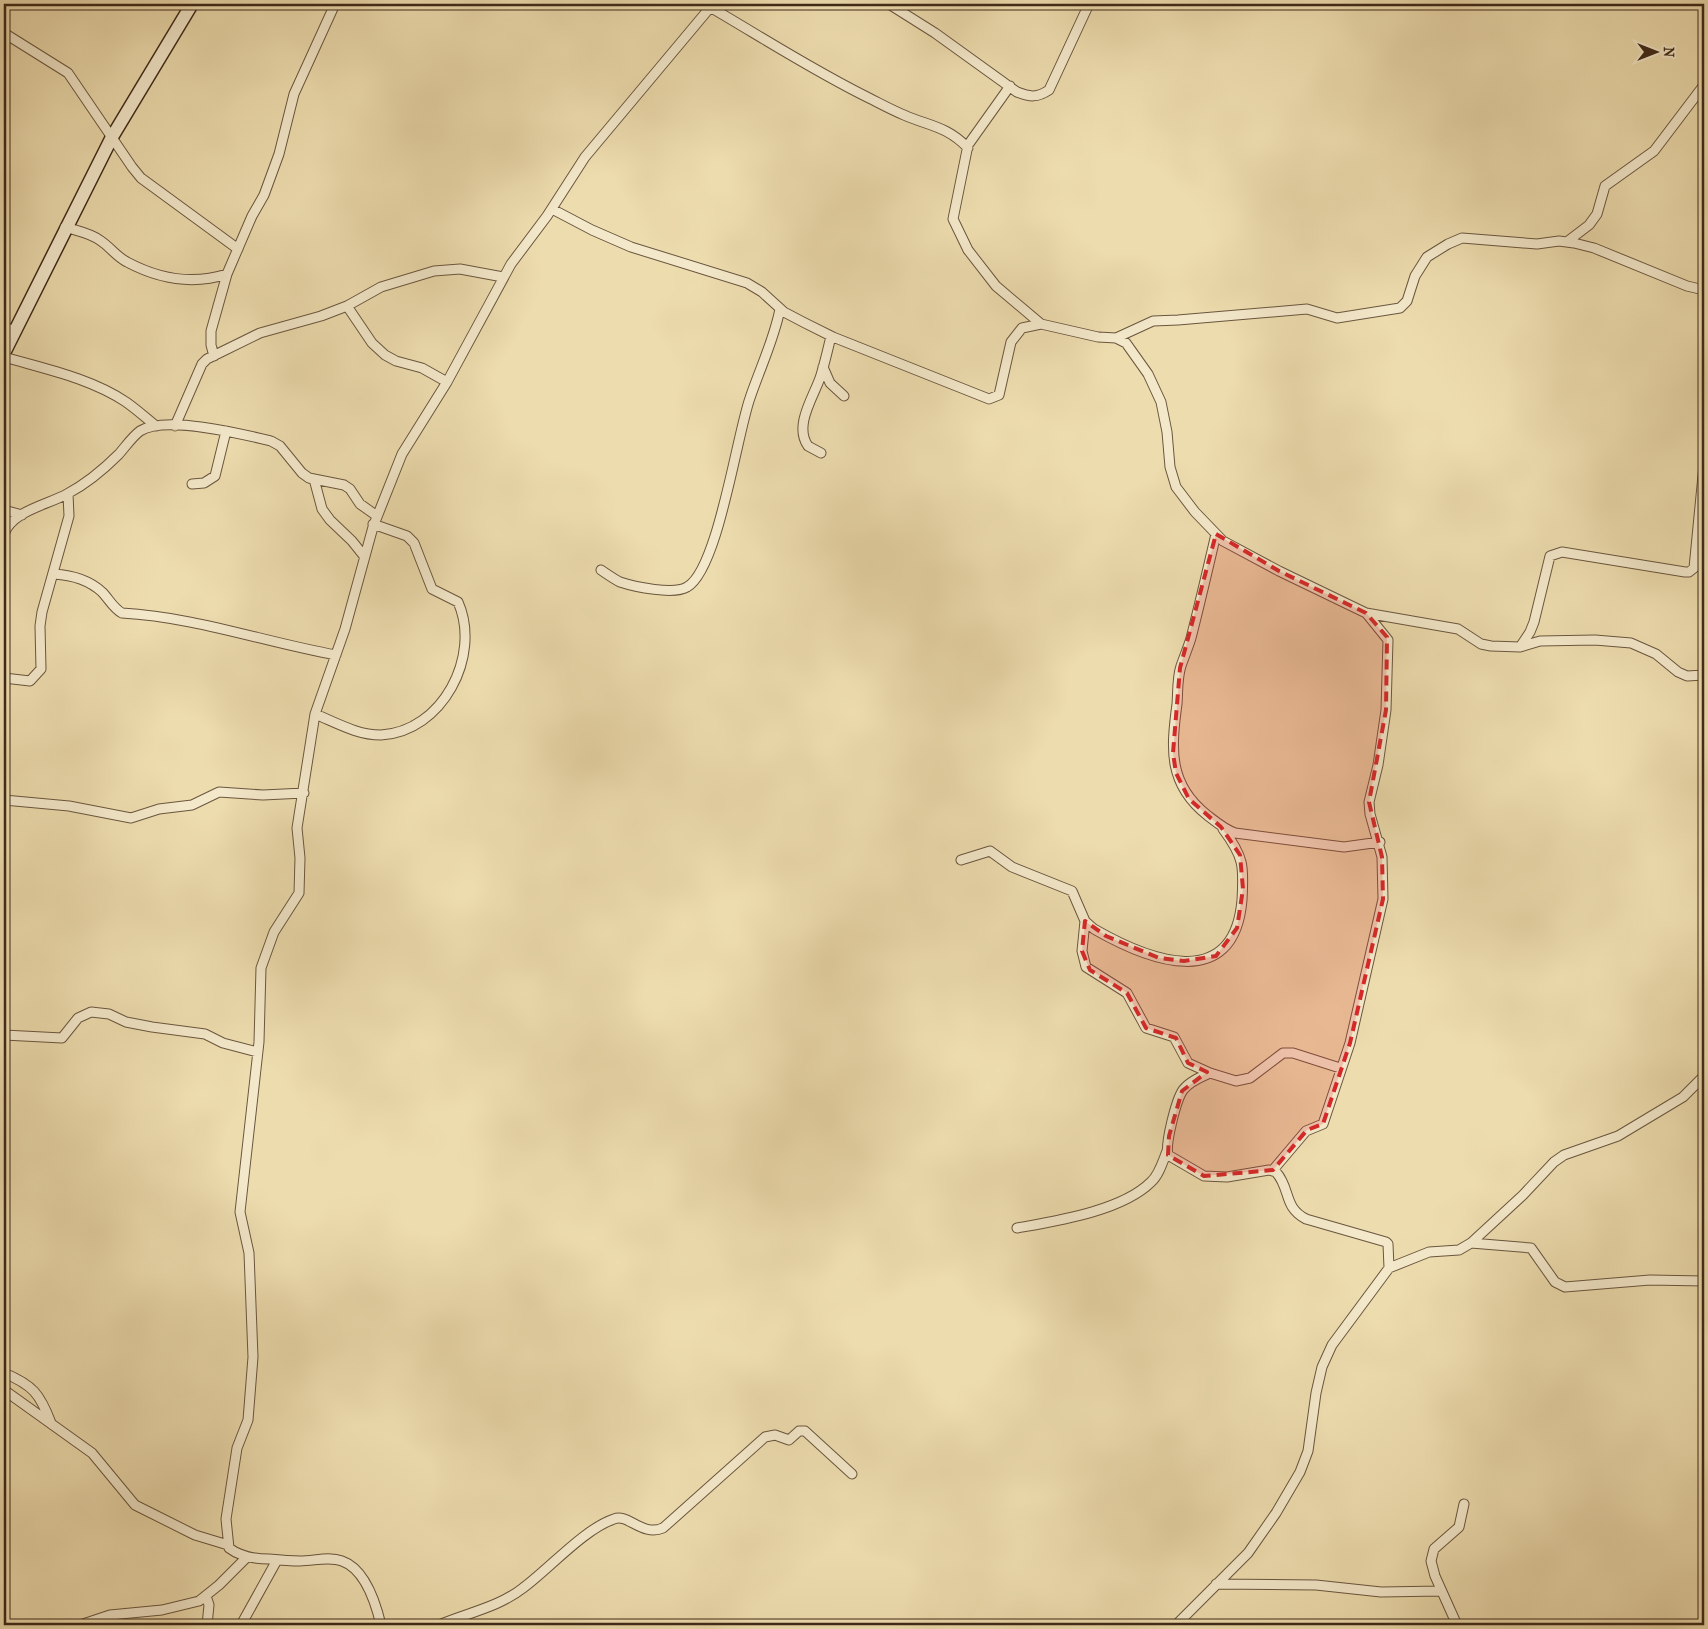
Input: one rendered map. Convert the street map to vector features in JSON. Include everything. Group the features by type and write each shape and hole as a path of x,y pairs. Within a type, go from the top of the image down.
{"street":[{"path":"4,352 9,329 112,137 192,4"},
{"path":"214,356 211,345 211,331 227,274 264,194 279,154 294,94 335,4"},
{"path":"889,4 935,33 1010,86 1030,97 1040,96 1049,90 1089,4"},
{"path":"381,1625 376,1606 352,1565 341,1560 277,1560 247,1557 236,1553 228,1548 226,1519 238,1448 248,1420 252,1371 253,1327 249,1253 240,1212 257,1052 261,968 274,932 299,892 300,858 297,828 315,714 336,655 375,520 402,454 447,382 503,277 552,209 590,151 711,5 780,50 867,97 905,116 946,129 957,136 968,148"},
{"path":"4,33 68,72 142,178 238,249"},
{"path":"1568,241 1589,225 1598,214 1605,186 1654,152 1704,85"},
{"path":"1010,86 980,126 968,148 953,219 958,234 968,250 996,286 1041,324"},
{"path":"552,209 592,230 631,247 747,283 762,292 780,308 831,336 992,399 1000,395 1015,335 1022,328 1041,324 1098,337 1116,338 1126,343 1135,352 1161,402 1168,432 1170,467 1176,487 1195,512 1222,541 1366,613 1458,629 1481,644 1491,646 1520,647 1540,642 1595,640 1631,643 1656,654 1678,672 1687,676 1704,676"},
{"path":"65,227 100,240 128,262 176,280 191,282 212,279 227,274"},
{"path":"1116,338 1153,321 1307,309 1337,318 1400,308 1407,301 1415,276 1427,257 1457,239 1537,244 1568,241 1594,248 1679,283 1704,290"},
{"path":"176,426 202,364 260,333 347,306 381,287 434,271 460,269 503,277"},
{"path":"347,306 372,342 385,355 396,361 422,368 447,382"},
{"path":"601,570 619,581 638,586 676,590 686,588 694,583 716,531 728,491 750,397 775,334 780,308"},
{"path":"822,453 808,446 804,436 808,407 824,367 831,336"},
{"path":"4,357 80,379 103,389 127,402 156,426"},
{"path":"824,367 830,383 844,396"},
{"path":"4,534 12,522 22,515 68,494 109,464 137,433 145,428 176,426 226,431 271,441 280,446 302,473 314,479 344,485 350,489 360,504 375,520 411,539 432,589 458,602 462,611 465,632 459,666 441,706 418,723 398,732 364,733 315,714"},
{"path":"192,484 204,483 215,476 226,431"},
{"path":"1520,647 1530,632 1550,556 1554,553 1685,572 1689,572 1694,568 1704,465"},
{"path":"314,479 322,509 364,556"},
{"path":"4,678 30,682 41,669 40,626 42,612 69,516 68,494"},
{"path":"4,510 22,515"},
{"path":"961,860 990,851 1012,867 1072,891 1086,921 1106,936 1159,958 1184,961 1216,956 1229,942 1237,928 1240,915 1242,889 1240,855 1221,827 1189,799 1176,773 1173,753 1173,728 1180,668 1191,640 1216,534"},
{"path":"54,574 68,574 83,580 101,591 122,613 152,615 243,633 305,650 336,655"},
{"path":"1167,1151 1172,1159 1204,1176 1227,1177 1273,1170 1306,1131 1323,1124 1340,1068 1350,1043 1383,899 1384,881 1380,842 1373,824 1369,802 1378,765 1386,710 1388,640 1366,613"},
{"path":"4,800 53,804 131,818 159,809 192,805 219,792 263,795 304,792"},
{"path":"1221,827 1235,833 1344,847 1380,842"},
{"path":"1086,921 1082,951 1086,967 1127,993 1146,1028 1174,1037 1188,1063 1210,1073 1236,1081 1246,1080 1280,1053 1288,1052 1340,1068"},
{"path":"4,1035 62,1038 78,1018 92,1012 109,1014 126,1022 205,1034 224,1043 257,1052"},
{"path":"1017,1228 1092,1213 1127,1197 1152,1181 1167,1151 1169,1136 1182,1091 1197,1079 1210,1073"},
{"path":"1176,1625 1248,1553 1263,1533 1300,1472 1308,1451 1316,1393 1332,1345 1388,1268 1429,1252 1459,1250 1471,1243 1564,1154 1618,1136 1683,1097 1704,1076"},
{"path":"1273,1170 1280,1176 1291,1207 1296,1214 1306,1219 1386,1242 1388,1244 1388,1268"},
{"path":"1471,1243 1530,1248 1554,1282 1564,1287 1650,1280 1704,1281"},
{"path":"4,1373 22,1381 36,1392 44,1403 51,1423"},
{"path":"4,1390 92,1453 135,1504 195,1535 228,1545"},
{"path":"440,1625 497,1603 522,1589 575,1544 613,1519 623,1519 651,1531 663,1528 765,1437 775,1435 789,1440 800,1431 805,1431 852,1474"},
{"path":"1457,1625 1441,1591 1431,1561 1434,1549 1459,1527 1464,1504"},
{"path":"80,1625 110,1616 187,1606 206,1596 247,1557"},
{"path":"242,1625 277,1560"},
{"path":"1216,1584 1316,1585 1381,1592 1441,1591"},
{"path":"206,1596 208,1605 207,1625"},
{"path":"1699,1625 1704,1623"}],"highlighted area":[{"path":"1216,534 1279,571 1366,613 1387,637 1386,710 1369,802 1382,857 1383,899 1350,1043 1323,1124 1307,1130 1273,1170 1204,1176 1168,1155 1169,1136 1182,1091 1207,1072 1188,1063 1176,1038 1146,1028 1127,993 1090,970 1082,951 1085,921 1106,936 1159,958 1184,961 1216,956 1237,928 1243,889 1240,855 1221,827 1189,799 1176,773 1173,753 1180,668"}]}
